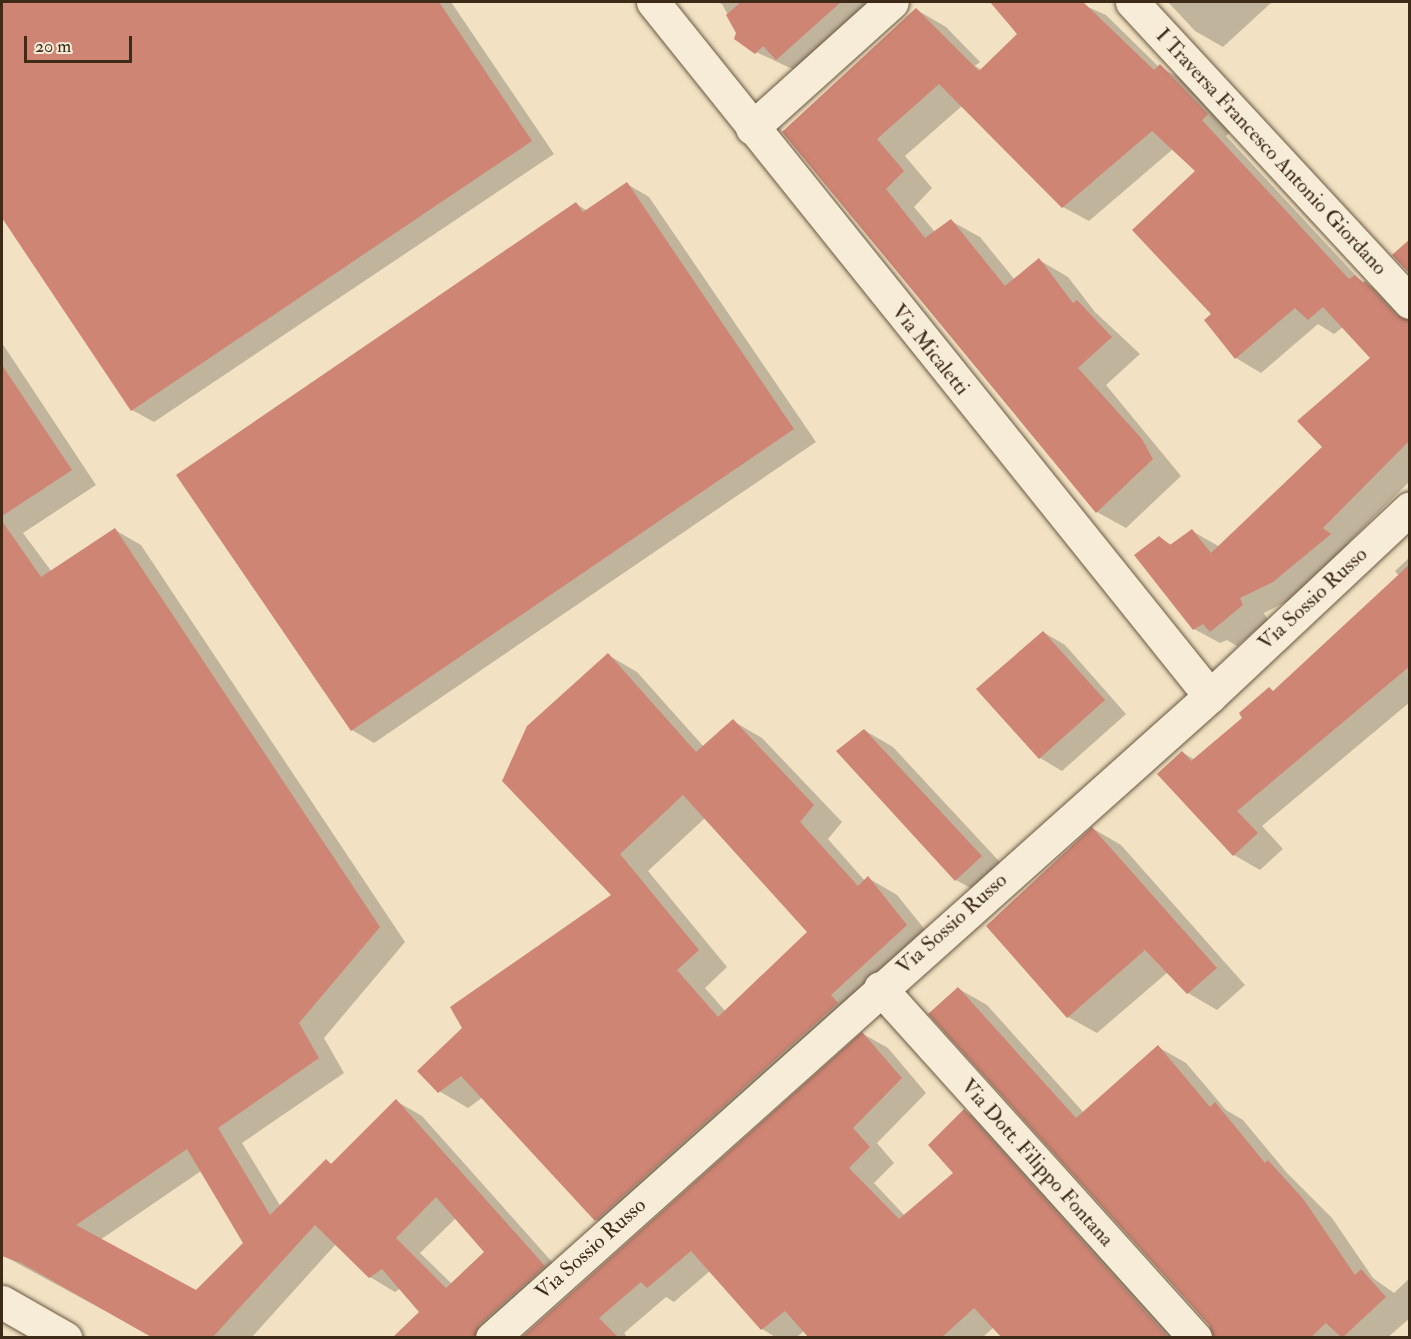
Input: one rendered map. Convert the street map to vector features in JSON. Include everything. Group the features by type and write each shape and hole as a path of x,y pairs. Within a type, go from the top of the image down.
{"street":[{"name":"Via Micaletti","path":"653,2 1210,696"},
{"path":"752,128 892,2"},
{"name":"I Traversa Francesco Antonio Giordano","path":"1132,2 1410,302"},
{"name":"Via Sossio Russo","path":"492,1338 880,988 1210,696 1410,508"},
{"name":"Via Dott. Filippo Fontana","path":"880,988 1195,1338"},
{"path":"2,1302 65,1338"}],"building":[{"path":"2,2 439,2 532,141 131,411 2,218"},
{"path":"741,2 841,2 776,60 763,46 755,54 734,39 736,33 726,15"},
{"path":"990,2 1083,2 1154,70 1160,64 1208,114 1202,120 1349,279 1355,275 1363,283 1365,281 1396,315 1410,320 1410,440 1323,528 1331,534 1273,582 1240,598 1243,605 1210,632 1203,624 1193,630 1134,555 1159,536 1170,545 1192,529 1211,553 1322,447 1297,421 1370,358 1323,307 1308,320 1295,308 1235,359 1204,320 1211,314 1132,230 1195,171 1152,131 1062,208 939,84 877,139 904,171 886,189 925,238 951,219 1005,286 1039,258 1073,303 1077,300 1112,337 1078,368 1142,439 1153,459 1096,513 782,132 916,8 979,71 1017,34"},
{"path":"627,182 794,429 351,731 176,475 576,202 583,212"},
{"path":"1410,239 1410,274 1392,255"},
{"path":"2,365 72,470 2,516"},
{"path":"2,521 41,577 115,528 380,927 299,1023 319,1058 218,1128 270,1215 326,1159 331,1164 396,1099 545,1266 480,1324 474,1338 392,1338 419,1312 382,1269 369,1278 315,1225 212,1338 153,1338 21,1263 2,1256","holes":["187,1149 243,1243 196,1290 76,1225","436,1197 484,1252 446,1288 396,1238"]},
{"path":"1410,564 1410,666 1237,811 1258,833 1233,856 1157,774 1182,751 1191,761 1242,718 1239,713 1269,687 1273,691"},
{"path":"1043,631 1105,700 1039,759 976,689"},
{"path":"608,653 696,752 733,719 814,805 800,822 858,886 868,876 907,925 831,995 838,1003 595,1221 461,1076 438,1093 417,1071 462,1028 450,1007 611,895 502,781 527,726","holes":["683,795 807,932 718,1017 677,970 699,950 620,854"]},
{"path":"864,729 982,856 955,881 836,751"},
{"path":"1092,827 1217,968 1187,994 1145,950 1067,1018 986,926"},
{"path":"958,987 1076,1118 1158,1045 1210,1107 1215,1102 1265,1163 1268,1160 1304,1200 1355,1275 1361,1269 1386,1297 1342,1338 1326,1323 1310,1338 1213,1338 1209,1325 928,1014"},
{"path":"862,1032 902,1078 853,1128 870,1147 849,1168 899,1219 953,1173 928,1145 964,1109 1169,1338 1002,1338 974,1308 941,1338 809,1338 785,1311 761,1330 691,1251 647,1288 641,1282 599,1318 619,1338 521,1338"}]}
